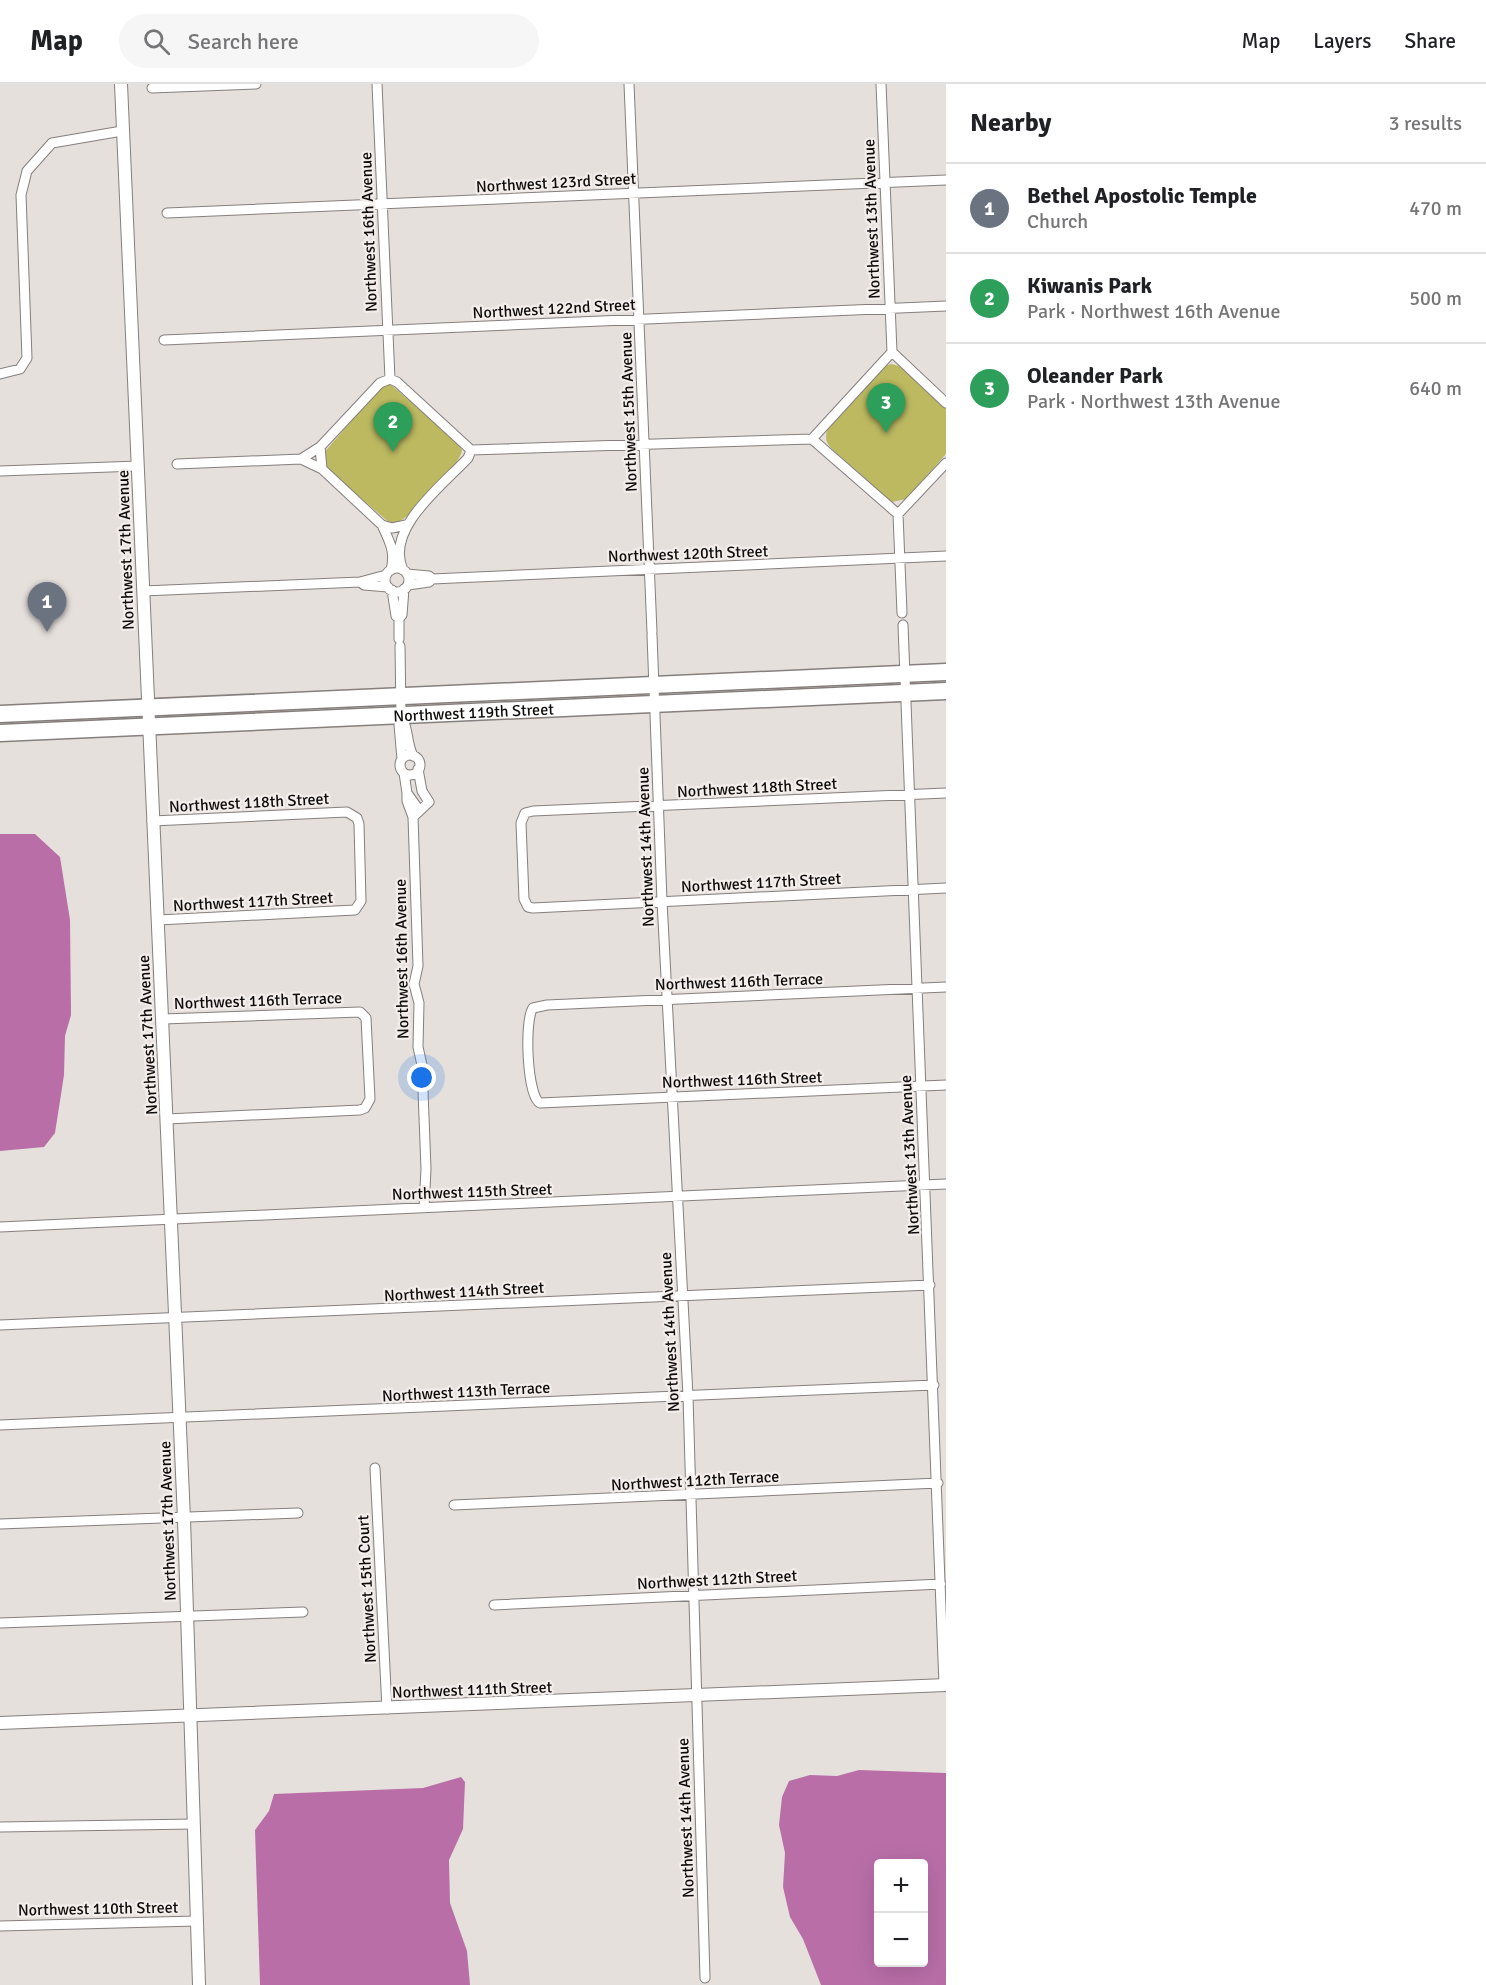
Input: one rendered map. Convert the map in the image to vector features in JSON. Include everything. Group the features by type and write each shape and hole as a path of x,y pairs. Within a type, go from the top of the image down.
{"highway":[{"name":"Northwest 119th Street","path":"0,714 946,672"},
{"name":"Northwest 119th Street","path":"0,733 946,691"}],"main road":[{"name":"Northwest 17th Avenue","path":"121,84 147,726 163,1019 184,1519 199,1985"},
{"name":"Northwest 111th Street","path":"0,1723 945,1685"}],"street":[{"path":"152,88 256,84"},
{"name":"Northwest 16th Avenue","path":"377,84 390,379"},
{"name":"Northwest 15th Avenue","path":"629,84 653,685"},
{"name":"Northwest 13th Avenue","path":"881,84 892,352"},
{"path":"0,374 20,369 27,358 21,195 27,171 52,143 122,131"},
{"name":"Northwest 123rd Street","path":"167,213 946,180"},
{"name":"Northwest 122nd Street","path":"164,340 946,306"},
{"path":"812,439 892,352 946,403"},
{"path":"301,459 320,447 380,383 390,379 397,382 471,450 812,439 898,514"},
{"path":"320,447 322,470"},
{"path":"177,464 301,459 322,470 382,525 392,544 390,589 396,616 399,618 402,615 406,587 399,548 406,525 468,458 471,450"},
{"path":"902,613 898,514 946,463"},
{"path":"0,471 138,466"},
{"path":"382,525 392,528 406,525"},
{"name":"Northwest 120th Street","path":"360,582 364,585 390,589 429,582 432,579 946,556"},
{"name":"Northwest 120th Street","path":"143,591 360,582 389,573 405,572 429,576 432,579"},
{"name":"Northwest 16th Avenue","path":"399,618 402,716 399,725 402,759 400,765 409,794 407,801 416,813 418,966 414,984 419,1003 418,1047 422,1077 426,1169 424,1208"},
{"name":"Northwest 13th Avenue","path":"903,625 911,890 926,1186 945,1685"},
{"name":"Northwest 14th Avenue","path":"653,685 671,1097 688,1396 705,1978"},
{"name":"Northwest 16th Avenue","path":"402,716 406,724 407,740 413,756 419,763 422,791 429,802 416,813"},
{"path":"402,759 413,756"},
{"path":"404,773 410,774 418,769"},
{"path":"409,794 422,791"},
{"name":"Northwest 118th Street","path":"541,908 528,907 524,899 521,823 525,813 946,793"},
{"name":"Northwest 118th Street","path":"152,821 347,812 357,818 359,824 361,901 359,907 349,911"},
{"name":"Northwest 117th Street","path":"541,908 946,888"},
{"name":"Northwest 117th Street","path":"158,920 349,911"},
{"name":"Northwest 116th Terrace","path":"540,1103 531,1091 528,1020 533,1008 547,1005 946,987"},
{"name":"Northwest 116th Terrace","path":"163,1019 354,1011 366,1018 370,1099 365,1108 360,1110 167,1119"},
{"name":"Northwest 116th Street","path":"540,1103 946,1085"},
{"name":"Northwest 115th Street","path":"0,1227 171,1217 946,1184"},
{"name":"Northwest 114th Street","path":"0,1325 930,1286"},
{"name":"Northwest 113th Terrace","path":"0,1425 934,1385"},
{"name":"Northwest 15th Court","path":"375,1468 387,1709"},
{"name":"Northwest 112th Terrace","path":"454,1505 938,1483"},
{"path":"0,1524 298,1513"},
{"name":"Northwest 112th Street","path":"494,1605 941,1584"},
{"path":"0,1623 303,1612"},
{"path":"0,1827 194,1824"},
{"name":"Northwest 110th Street","path":"0,1926 197,1921"}],"shaded area":[{"path":"891,364 899,366 946,407 946,454 906,499 892,502 833,450 827,443 826,436 827,430 885,366"},
{"path":"389,383 457,442 462,450 453,468 432,492 409,515 392,525 326,468 322,455 378,390"},
{"path":"0,834 35,834 60,857 70,920 71,1015 65,1036 64,1075 55,1133 44,1147 0,1151"},
{"path":"859,1770 946,1773 946,1985 821,1985 803,1939 790,1917 783,1887 785,1853 779,1825 782,1797 789,1781 810,1775 837,1776"},
{"path":"461,1777 465,1782 463,1829 449,1860 450,1903 467,1951 470,1985 260,1985 255,1830 269,1811 274,1794 423,1788"}],"place":[{"name":"Oleander Park","path":"886,433"},
{"name":"Kiwanis Park","path":"393,452"},
{"name":"Bethel Apostolic Temple","path":"47,632"}]}
